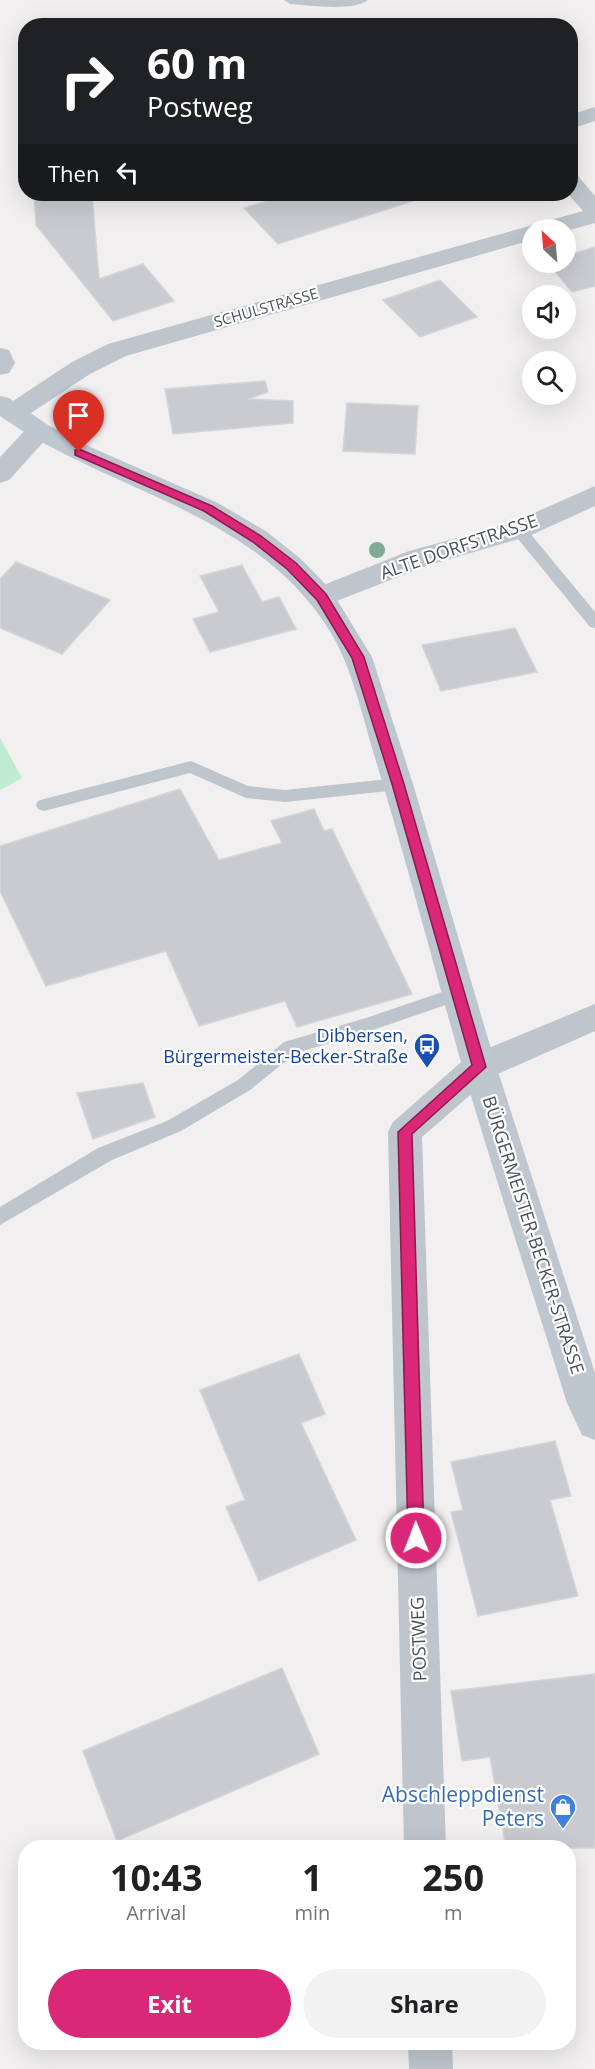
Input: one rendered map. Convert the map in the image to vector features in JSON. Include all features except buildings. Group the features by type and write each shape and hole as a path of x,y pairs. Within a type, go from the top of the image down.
{"street":[{"path":"578,119 595,114"},
{"path":"576,219 595,213 578,191"},
{"name":"SCHULSTRASSE","path":"7,409 117,350 522,236"},
{"path":"0,356 2,363 0,367"},
{"name":"BÜRGERMEISTER-BECKER-STRASSE","path":"7,409 79,452 208,509 274,552 321,597 358,657 460,993 479,1067 592,1409"},
{"path":"0,474 39,430"},
{"name":"ALTE DORFSTRASSE","path":"321,597 419,558 519,530 595,495"},
{"path":"479,1067 595,1017"},
{"name":"POSTWEG","path":"425,1840 405,1132 479,1067"},
{"path":"430,2050 431,2069"}],"lane":[{"path":"290,0 341,3 362,0"},
{"path":"519,530 595,623"},
{"path":"44,805 191,767 246,792 285,796 398,784"},
{"path":"0,1216 105,1154 184,1120 244,1084 290,1047 368,1025 460,993"}],"green space":[{"path":"0,738 22,778 0,790"}],"place":[{"name":"Dibbersen, Bürgermeister-Becker-Straße","path":"427,1069"},
{"name":"Abschleppdienst Peters","path":"563,1830"}],"route":[{"path":"79,452 208,509 257,539 306,581 321,597 358,657 398,784 460,993 479,1067 405,1132 416,1538"}]}
